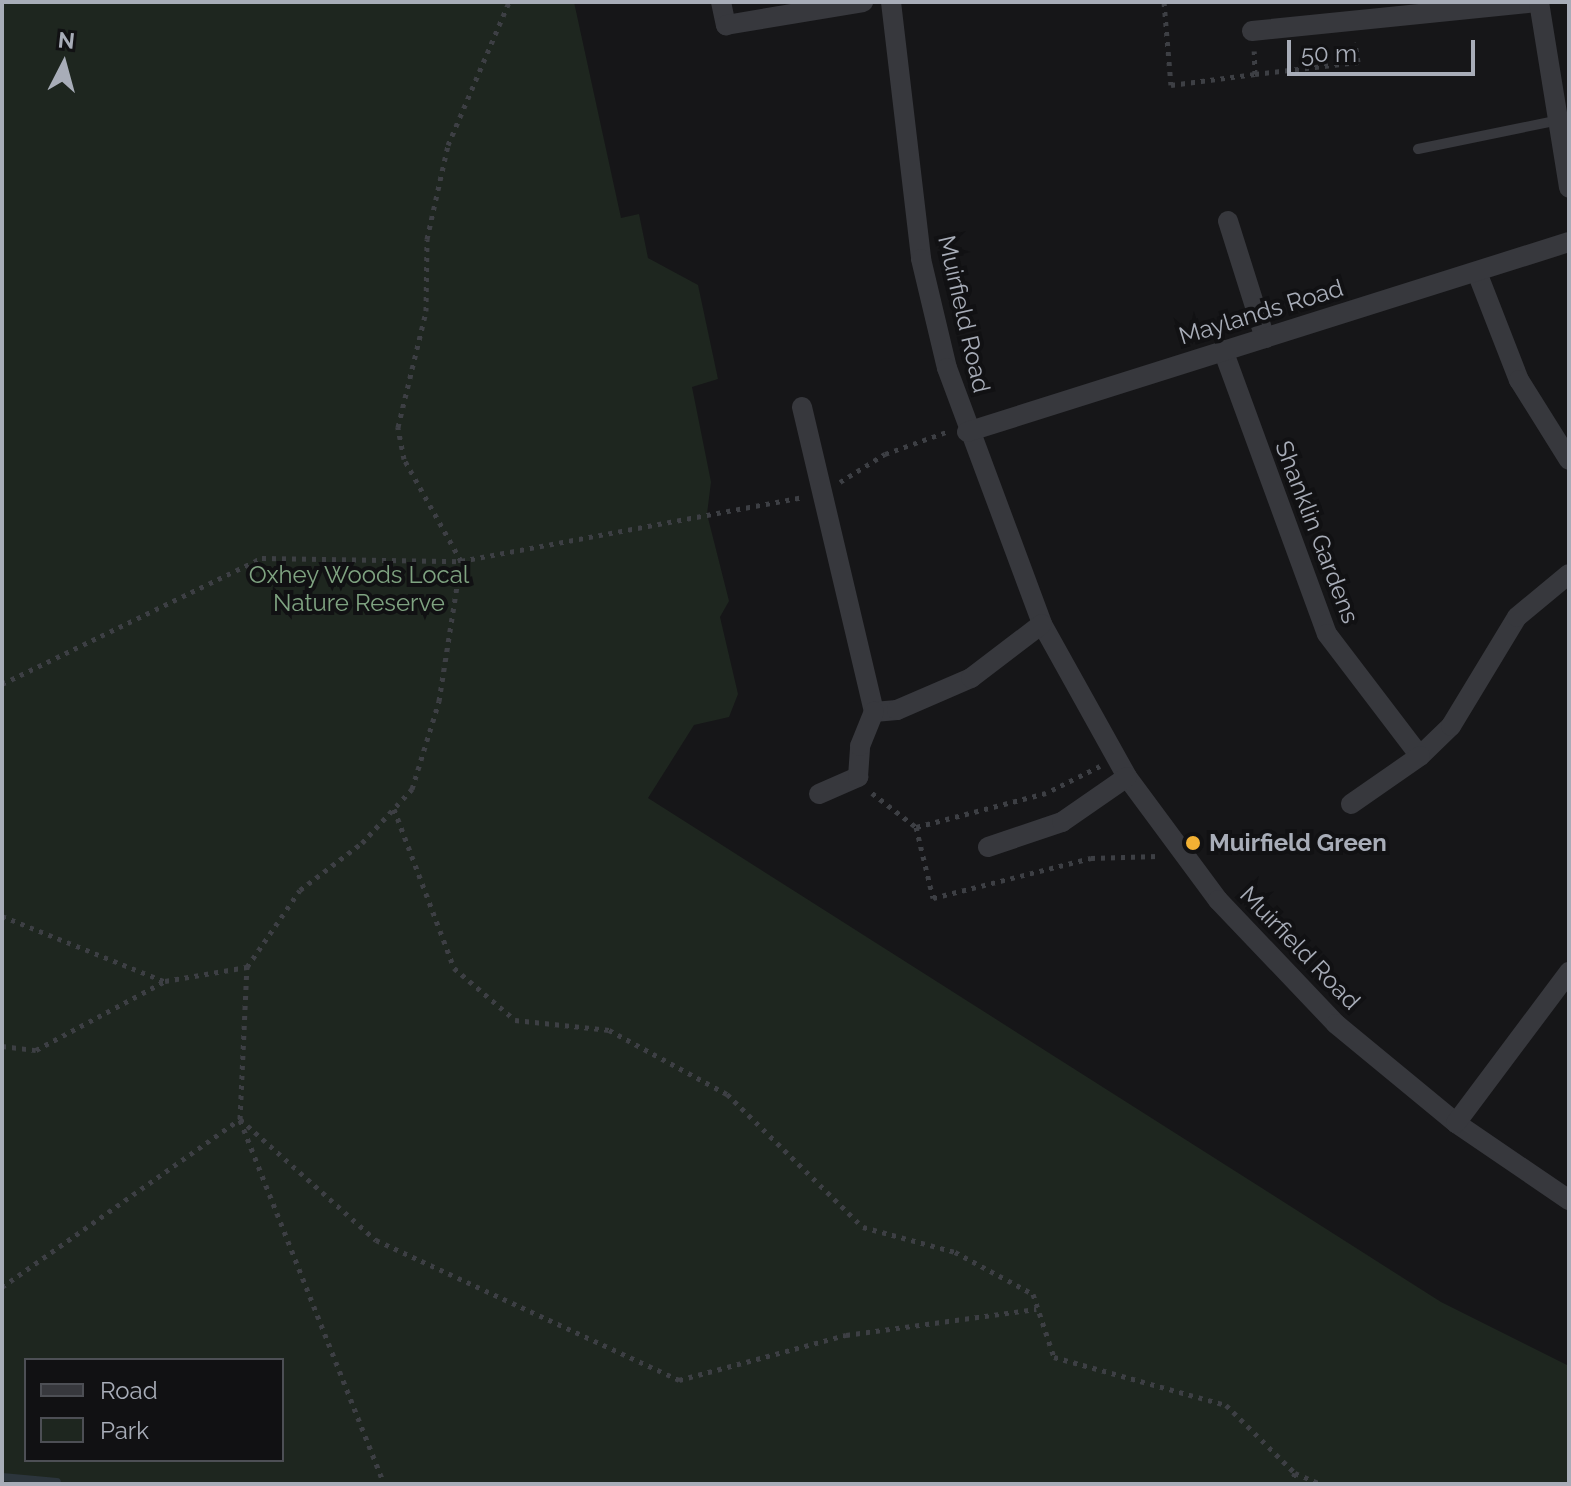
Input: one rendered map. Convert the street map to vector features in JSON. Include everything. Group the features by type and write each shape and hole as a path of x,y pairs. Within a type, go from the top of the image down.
{"street":[{"path":"721,2 726,25 863,2"},
{"name":"Muirfield Road","path":"891,2 921,259 967,432 1042,624 1127,777 1218,900 1347,1034 1456,1123 1569,1200"},
{"path":"1252,31 1539,2 1555,121 1569,188"},
{"path":"1228,221 1265,338"},
{"name":"Maylands Road","path":"967,432 1223,350 1478,275 1569,242"},
{"path":"1478,275 1519,380 1569,460"},
{"name":"Shanklin Gardens","path":"1223,350 1327,634 1420,756"},
{"path":"802,407 874,712 860,746 858,777 819,794"},
{"path":"1351,804 1420,756 1451,726 1517,617 1569,574"},
{"path":"874,712 897,710 971,678 1042,624"},
{"path":"988,847 1062,822 1127,777"},
{"path":"1456,1123 1569,972"}],"lane":[{"path":"1418,149 1555,121"}],"path":[{"path":"384,1484 240,1119 247,967 300,890 394,809 412,789 439,701 461,561 404,459 398,427 426,311 427,239 448,145 509,2"},
{"path":"1164,2 1171,85 1358,62 1353,21"},
{"path":"1252,31 1255,74"},
{"path":"2,684 262,558 461,561 822,493 898,448 938,432 967,432"},
{"path":"858,777 885,810 916,827"},
{"path":"394,809 454,968 515,1020 609,1030 727,1094 863,1227 955,1252 1033,1294 1054,1357 1226,1405 1295,1473 1321,1484"},
{"path":"2,916 165,981"},
{"path":"2,1046 36,1050 165,981 247,967"},
{"path":"2,1287 240,1119"},
{"path":"240,1119 376,1240 679,1380 846,1335 1036,1309"},
{"path":"1290,1484 1295,1473"}],"green space":[{"name":"Oxhey Woods Local Nature Reserve","path":"2,2 574,2 621,218 639,214 648,258 698,285 718,379 692,387 711,482 707,514 729,601 720,617 738,694 729,717 694,725 648,798 1441,1302 1569,1366 1569,1484 2,1484"}],"waterway":[{"path":"2,1477 57,1482"}],"place":[{"name":"Muirfield Green","path":"1193,843"}]}
